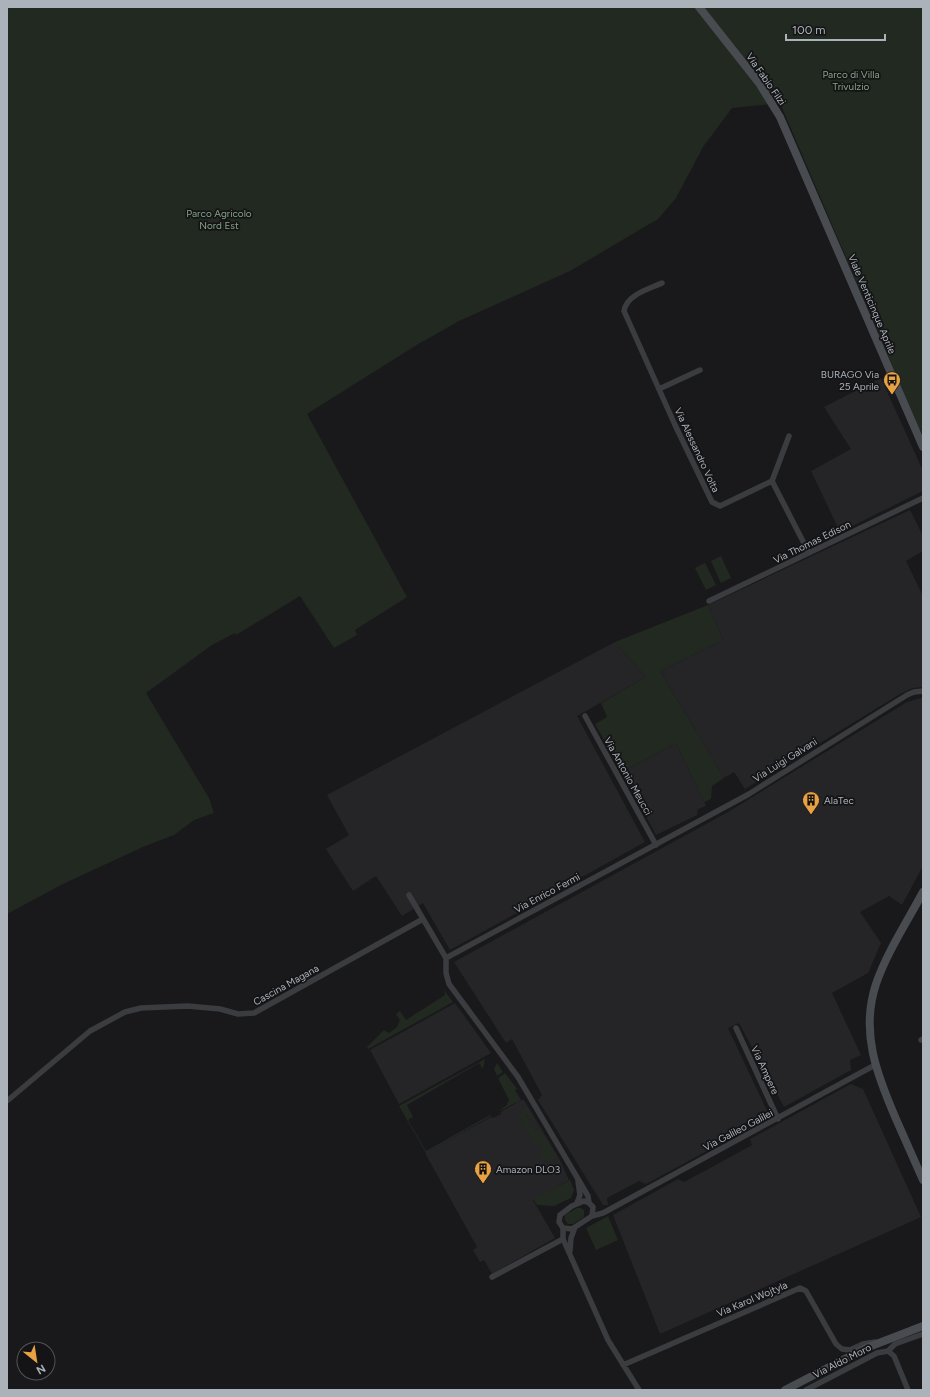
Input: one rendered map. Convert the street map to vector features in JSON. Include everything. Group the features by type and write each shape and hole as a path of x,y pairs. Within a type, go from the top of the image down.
{"street":[{"name":"Via Fabio Filzi","path":"699,7 759,83 770,100 788,133 803,170"},
{"name":"Viale Venticinque Aprile","path":"803,170 923,447"},
{"name":"Via Alessandro Volta","path":"662,283 629,299 624,310 712,502 720,506 772,480"},
{"path":"659,389 700,370"},
{"path":"789,436 772,480 809,553"},
{"name":"Via Thomas Edison","path":"709,601 923,498"},
{"name":"Via Luigi Galvani","path":"656,845 749,794 907,695 914,692 923,691"},
{"name":"Via Antonio Meucci","path":"585,716 656,845"},
{"name":"Via Enrico Fermi","path":"446,958 656,845"},
{"path":"923,892 885,964 873,995 869,1024 871,1046 875,1065 923,1180"},
{"path":"409,895 446,958 446,973 449,984 518,1077 563,1151 578,1181 588,1196 592,1216"},
{"name":"Cascina Magana","path":"7,1100 75,1042 90,1031 125,1012 141,1008 188,1006 220,1009 238,1014 254,1013 423,919"},
{"name":"Via Ampere","path":"736,1028 778,1119"},
{"name":"Via Galileo Galilei","path":"575,1228 592,1216 609,1209 778,1119 875,1065"},
{"path":"577,1203 580,1195 578,1181"},
{"path":"609,1209 591,1205 584,1201 577,1203 560,1216 559,1222 563,1228 563,1239 570,1251 608,1340 639,1390"},
{"path":"563,1228 568,1230 575,1228"},
{"path":"570,1251 571,1238 575,1228"},
{"path":"492,1278 563,1239"},
{"name":"Via Karol Wojtyla","path":"623,1365 800,1288 806,1291 836,1344 842,1349 850,1350 863,1344 886,1340"},
{"path":"785,1390 886,1340 923,1326"},
{"name":"Via Aldo Moro","path":"806,1390 877,1353 888,1351 895,1344 923,1334"},
{"path":"888,1351 894,1356 908,1390"}],"shaded area":[{"path":"881,378 923,471 923,491 840,532 811,471 851,449 824,407"},
{"path":"910,510 923,536 923,551 906,561 923,596 923,687 913,688 900,694 745,789 734,772 724,778 660,671 723,640 708,605"},
{"path":"615,642 646,677 577,716 645,842 450,950 423,903 402,916 376,876 353,891 326,849 349,835 327,795"},
{"path":"923,698 923,866 902,905 889,896 860,912 881,943 868,973 832,993 861,1055 850,1060 851,1070 784,1107 739,1023 728,1028 770,1117 762,1121 756,1117 735,1129 735,1135 731,1138 646,1184 639,1181 607,1198 608,1205 603,1205 538,1100 542,1095 512,1039 506,1043 454,962 728,812 907,702"},
{"path":"676,743 706,806 698,809 697,815 656,835 622,772"},
{"path":"455,1003 491,1053 399,1104 370,1050"},
{"path":"851,1084 863,1089 921,1217 660,1334 613,1215 678,1179 684,1182 725,1160 752,1145 750,1139"},
{"path":"521,1100 524,1100 559,1158 569,1180 533,1200 555,1238 492,1274 484,1260 480,1262 473,1250 477,1247 425,1153 491,1117 493,1118 501,1114 501,1112"}],"green space":[{"name":"Parco Agricolo Nord Est","path":"7,7 923,7 923,434 919,428 780,103 732,108 703,147 676,198 658,219 570,271 459,321 415,346 307,414 407,597 355,630 357,635 334,648 300,596 236,635 235,633 212,645 146,693 209,798 214,813 194,820 174,835 145,846 63,884 7,914"},
{"path":"721,556 731,578 721,583 711,561"},
{"path":"705,563 716,585 706,590 695,568"},
{"path":"708,605 723,640 660,671 724,778 712,786 711,799 704,802 676,743 622,772 595,724 607,717 601,703 646,677 615,642"},
{"path":"444,990 453,1002 368,1049 367,1047 384,1030 389,1033 397,1027 400,1020 396,1014 400,1011 406,1020 445,995"},
{"path":"485,1059 483,1069 479,1063 407,1105 413,1117 408,1120 426,1151 490,1115 491,1116 426,1153 399,1106"},
{"path":"497,1063 503,1072 497,1076 494,1069"},
{"path":"505,1073 517,1089 515,1090 521,1100 500,1111 507,1105 509,1100 498,1078"},
{"path":"527,1107 536,1122 534,1123 528,1114 525,1116 531,1125 525,1129 522,1123 521,1114"},
{"path":"532,1126 535,1131 539,1129 558,1157 549,1162 542,1159 540,1155 543,1153 540,1144 535,1146 526,1130"},
{"path":"554,1167 558,1173 556,1174 551,1170 525,1183"},
{"path":"570,1180 574,1190 571,1198 554,1206 537,1205 533,1199"},
{"path":"577,1208 584,1210 584,1217 573,1224 568,1224 565,1220 565,1215"},
{"path":"608,1216 618,1240 596,1250 586,1228"}],"place":[{"name":"BURAGO Via 25 Aprile","path":"892,395"},
{"name":"AlaTec","path":"811,815"},
{"name":"Amazon DLO3","path":"483,1184"}],"park label":[{"name":"Parco di Villa Trivulzio","path":"851,80"}]}
